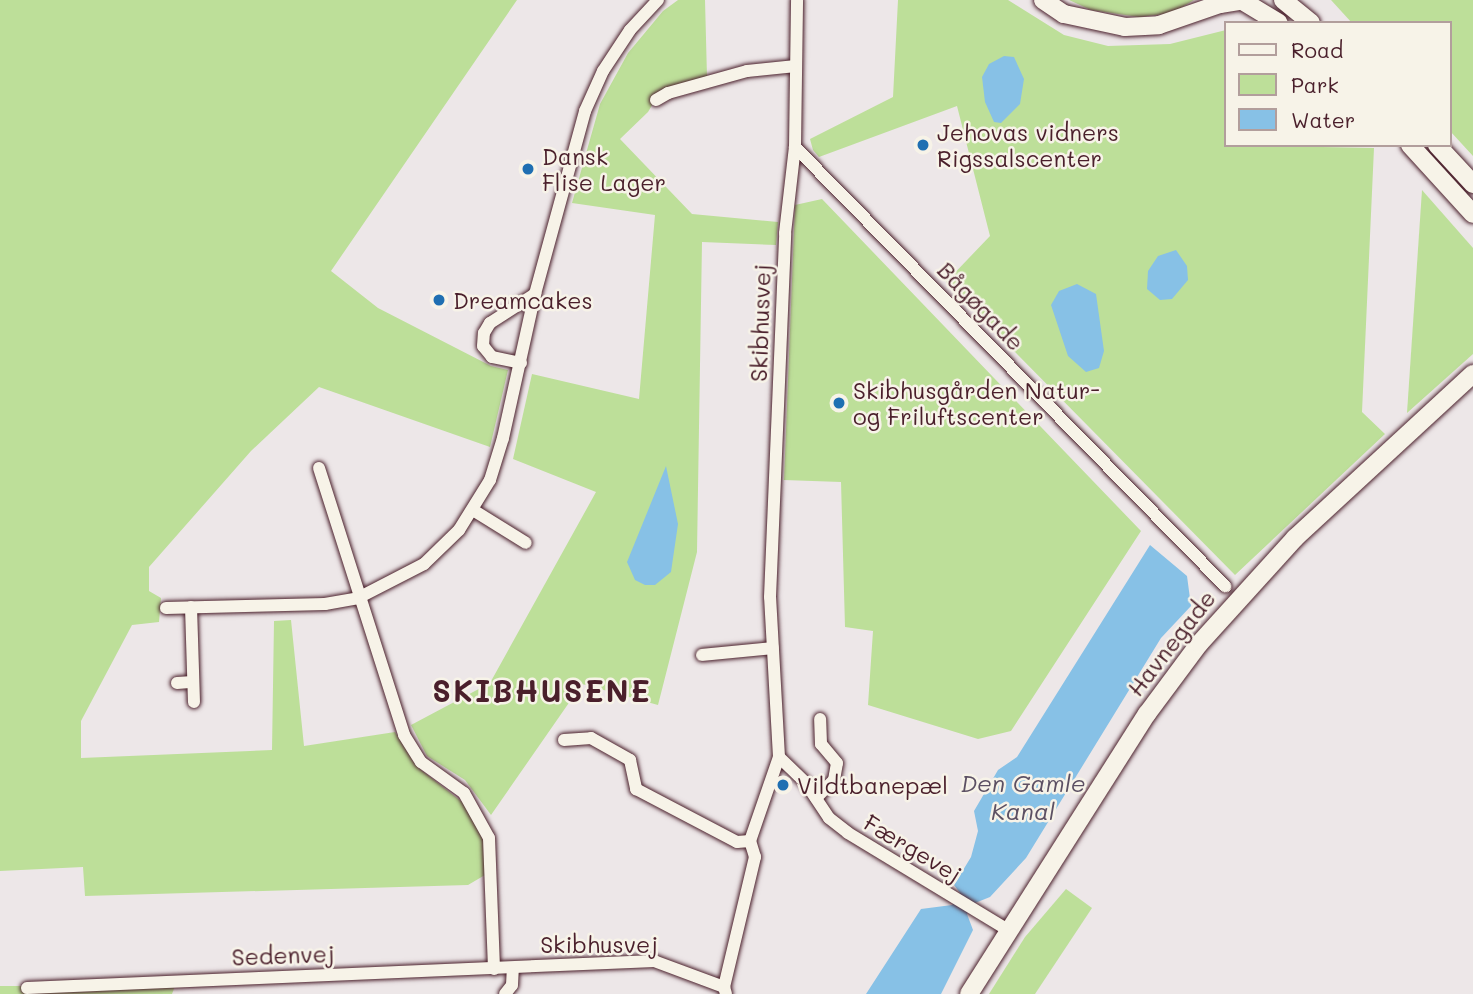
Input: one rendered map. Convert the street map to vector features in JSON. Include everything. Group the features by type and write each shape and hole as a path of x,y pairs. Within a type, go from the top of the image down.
{"street":[{"path":"166,608 324,604 358,597 424,564 473,510 493,470 521,363 535,294 585,111 603,71 630,30 658,0"},
{"name":"Skibhusvej","path":"513,968 654,961 725,990 755,858 750,841 779,757 770,597 785,233 795,147 797,0"},
{"path":"1043,0 1064,13 1125,27 1159,25 1222,2 1243,0 1276,21"},
{"path":"1283,0 1309,21"},
{"path":"656,100 668,93 747,71 796,66"},
{"name":"Bågøgade","path":"795,147 1225,586"},
{"path":"1412,147 1473,214"},
{"path":"1439,147 1473,184"},
{"path":"521,363 492,357 483,346 484,333 490,323 535,294"},
{"name":"Havnegade","path":"969,994 1147,714 1217,622 1294,538 1473,374"},
{"path":"319,468 358,597 411,749 464,793 484,824 488,838 494,969"},
{"path":"473,510 526,543"},
{"path":"191,607 194,702"},
{"path":"702,655 773,648"},
{"path":"177,683 193,682"},
{"path":"816,798 834,780 837,763 821,744 820,719"},
{"path":"564,740 592,738 630,760 636,789 737,842 750,841"},
{"name":"Færgevej","path":"779,757 816,798 829,818 848,833 1010,931"},
{"path":"505,994 512,985 513,968"},
{"name":"Sedenvej","path":"27,988 513,968"}],"green space":[{"path":"0,0 517,0 331,271 378,308 491,366 508,370 490,447 319,387 251,451 149,567 149,591 161,598 159,622 132,625 81,721 81,758 272,750 274,621 291,620 304,746 395,732 416,766 466,805 483,840 485,875 468,885 85,896 83,867 0,871"},
{"path":"678,0 705,0 707,77 661,90 648,112 620,139 692,214 778,222 776,245 702,242 697,552 658,705 582,684 491,815 465,780 427,756 411,725 490,683 596,492 513,459 532,374 639,399 655,215 572,203 600,104 628,53 663,11"},
{"path":"898,0 1008,0 1064,35 1108,46 1170,44 1224,30 1224,147 1374,148 1362,412 1385,434 1235,575 946,282 990,236 957,106 819,157 813,150 810,139 893,97"},
{"path":"1069,0 1194,0 1172,13 1139,17 1091,10"},
{"path":"1331,0 1473,0 1473,156 1452,133 1452,21 1350,21"},
{"path":"1422,190 1473,248 1473,354 1407,413"},
{"path":"822,199 1141,531 1011,731 978,739 868,705 873,631 845,627 841,482 784,480 795,205"},
{"path":"1066,889 1092,908 1035,994 989,994 1025,937"},
{"path":"0,986 175,986 172,994 0,994"}],"water":[{"path":"1004,56 1014,57 1024,79 1020,104 1001,123 994,122 985,102 982,77 989,64"},
{"path":"1176,250 1187,266 1188,280 1172,299 1160,300 1147,289 1148,271 1158,256"},
{"path":"1077,284 1096,294 1104,351 1099,368 1086,372 1068,356 1051,305 1059,291"},
{"path":"666,466 678,524 671,572 655,585 645,585 635,580 627,562"},
{"name":"Den Gamle Kanal","path":"1150,545 1187,576 1191,606 1161,638 1026,858 990,897 975,903 967,914 973,930 941,994 866,994 921,909 952,905 960,893 954,885 971,857 978,831 974,811 998,770 1017,757"}],"place":[{"name":"Jehovas vidners Rigssalscenter","path":"923,145"},
{"name":"Dansk Flise Lager","path":"528,169"},
{"name":"Dreamcakes","path":"439,300"},
{"name":"Skibhusgården Natur- og Friluftscenter","path":"839,403"},
{"name":"Vildtbanepæl","path":"783,785"}],"district":[{"name":"SKIBHUSENE","path":"542,690"}]}
